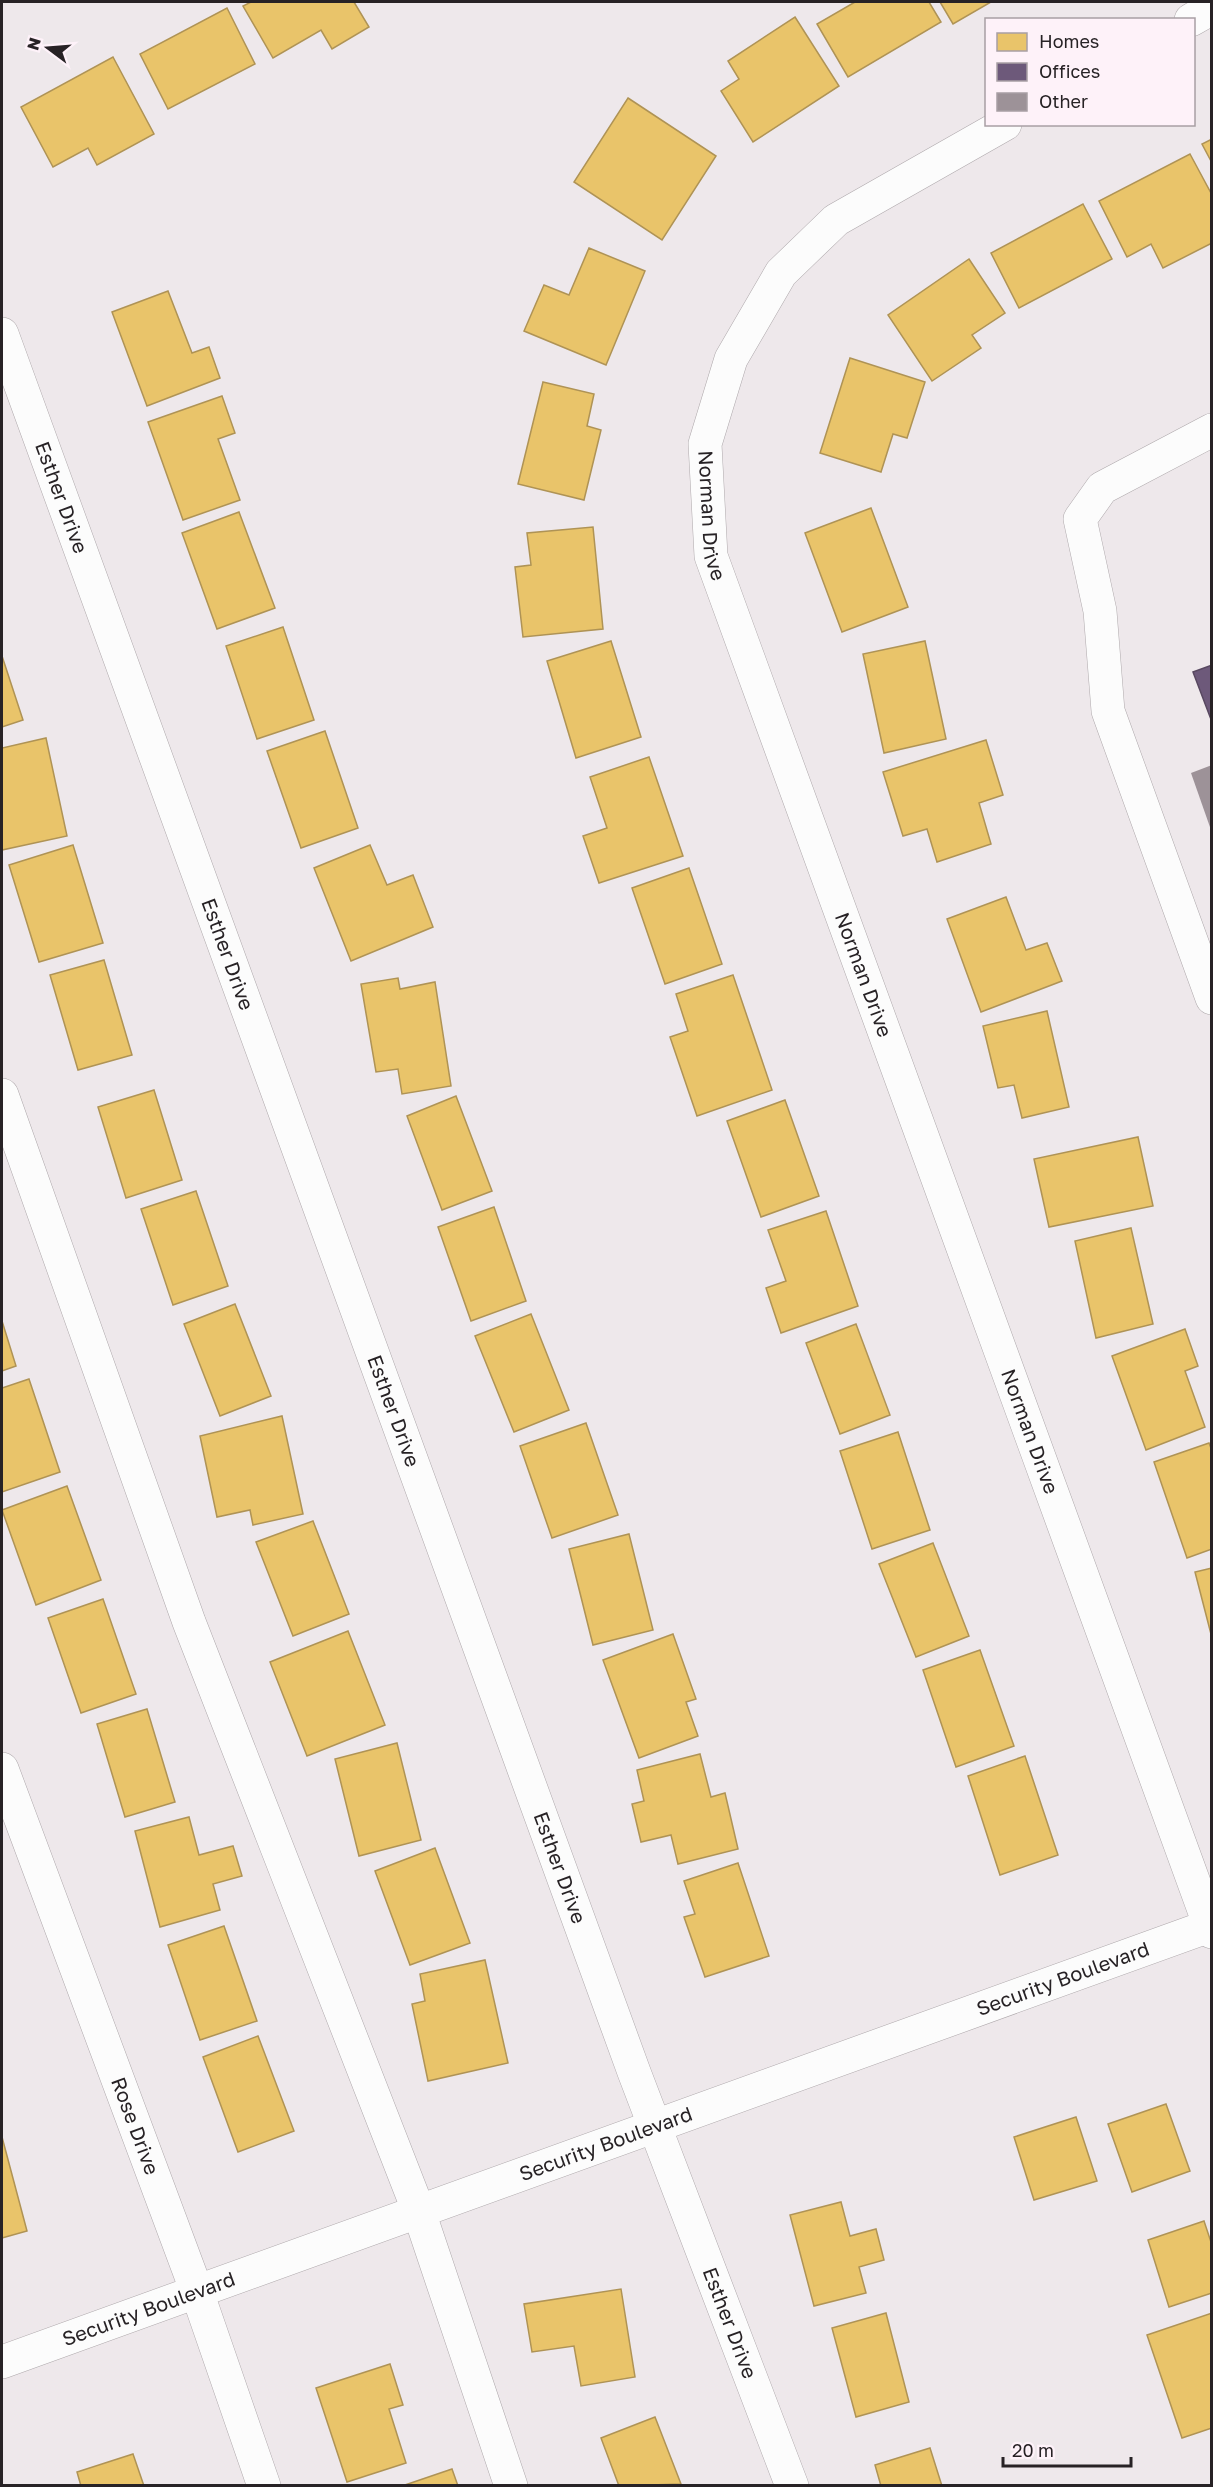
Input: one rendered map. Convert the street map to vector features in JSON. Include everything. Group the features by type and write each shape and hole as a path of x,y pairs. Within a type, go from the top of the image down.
{"street":[{"path":"1194,18 1212,8"},
{"name":"Norman Drive","path":"1001,126 836,220 781,273 731,358 705,444 711,556 1211,1927"},
{"name":"Esther Drive","path":"2,334 654,2126 792,2486"},
{"path":"1212,430 1101,488 1080,519 1100,611 1108,711 1212,998"},
{"path":"2,1095 189,1622 419,2212 511,2486"},
{"name":"Rose Drive","path":"2,1769 197,2292 264,2486"},
{"name":"Security Boulevard","path":"2,2362 1211,1927"}],"building: Homes":[{"path":"251,2 354,2 369,27 332,49 321,30 273,58 243,6"},
{"path":"855,2 929,2 941,22 848,77 817,24"},
{"path":"940,2 991,2 953,24"},
{"path":"227,8 255,64 168,109 140,54"},
{"path":"795,17 839,86 753,142 721,91 739,79 728,61"},
{"path":"113,57 154,134 97,165 88,148 53,167 21,107"},
{"path":"628,98 716,156 662,240 574,182"},
{"path":"1212,139 1212,163 1202,144"},
{"path":"1190,154 1212,195 1212,243 1163,268 1151,244 1127,257 1099,201"},
{"path":"1083,204 1112,259 1019,308 991,253"},
{"path":"589,248 645,271 606,365 524,331 544,285 569,295"},
{"path":"969,259 1005,313 972,335 981,348 932,381 888,315"},
{"path":"168,291 192,353 209,347 220,378 147,406 112,312"},
{"path":"850,358 925,382 907,438 893,434 881,472 820,453"},
{"path":"543,382 594,394 587,426 601,430 584,500 518,484"},
{"path":"222,396 235,433 218,439 240,500 183,520 148,422"},
{"path":"871,508 908,607 842,632 805,533"},
{"path":"239,512 275,608 217,629 182,533"},
{"path":"593,527 603,629 523,637 515,567 531,565 527,533"},
{"path":"283,627 314,720 257,739 226,646"},
{"path":"611,641 641,737 576,758 547,661"},
{"path":"925,641 946,739 884,753 863,654"},
{"path":"2,656 23,720 2,727"},
{"path":"325,731 358,828 301,848 267,751"},
{"path":"46,738 67,836 2,850 2,748"},
{"path":"986,740 1003,795 979,803 991,844 937,862 927,829 903,836 883,772"},
{"path":"649,757 683,856 599,883 583,836 607,828 590,777"},
{"path":"73,845 103,943 39,962 9,865"},
{"path":"370,845 387,885 413,875 433,927 351,961 314,868"},
{"path":"689,868 722,964 665,984 632,888"},
{"path":"1006,897 1026,950 1047,943 1062,981 981,1012 947,919"},
{"path":"104,960 132,1055 78,1070 50,975"},
{"path":"733,975 772,1090 697,1116 670,1037 688,1031 676,994"},
{"path":"398,978 400,989 435,982 451,1086 402,1094 398,1069 376,1072 361,984"},
{"path":"1047,1011 1069,1107 1022,1118 1014,1085 998,1088 983,1026"},
{"path":"154,1090 182,1180 126,1198 98,1107"},
{"path":"456,1096 492,1191 442,1210 407,1116"},
{"path":"785,1100 819,1196 761,1217 727,1121"},
{"path":"1138,1137 1153,1206 1049,1227 1034,1159"},
{"path":"196,1191 228,1286 173,1305 141,1209"},
{"path":"494,1207 526,1301 471,1321 438,1227"},
{"path":"826,1211 858,1306 781,1333 766,1288 786,1281 768,1230"},
{"path":"1131,1228 1153,1324 1096,1338 1075,1241"},
{"path":"235,1304 271,1396 220,1416 184,1324"},
{"path":"531,1314 569,1410 514,1432 475,1336"},
{"path":"2,1321 16,1366 2,1371"},
{"path":"856,1324 890,1415 840,1434 806,1343"},
{"path":"1185,1329 1198,1366 1185,1371 1205,1427 1146,1450 1112,1356"},
{"path":"29,1379 60,1472 2,1492 2,1388"},
{"path":"282,1416 303,1514 253,1525 250,1510 217,1517 200,1436"},
{"path":"586,1423 618,1515 552,1538 520,1446"},
{"path":"898,1432 930,1530 872,1549 840,1451"},
{"path":"1209,1443 1212,1451 1212,1549 1187,1558 1154,1462"},
{"path":"67,1486 101,1580 36,1605 2,1510"},
{"path":"313,1521 349,1614 293,1636 256,1542"},
{"path":"629,1534 653,1630 593,1645 569,1549"},
{"path":"933,1543 969,1636 916,1657 879,1564"},
{"path":"1212,1568 1212,1638 1195,1572"},
{"path":"103,1599 136,1694 81,1713 48,1618"},
{"path":"348,1631 385,1725 307,1756 270,1662"},
{"path":"673,1634 696,1699 686,1702 698,1736 639,1758 603,1660"},
{"path":"980,1650 1014,1746 956,1767 923,1670"},
{"path":"147,1709 175,1802 125,1817 97,1724"},
{"path":"397,1743 421,1840 359,1856 335,1759"},
{"path":"700,1754 711,1797 725,1793 738,1849 678,1864 671,1835 641,1842 632,1804 644,1801 637,1770"},
{"path":"1025,1756 1058,1855 1000,1875 968,1776"},
{"path":"189,1817 199,1855 233,1846 242,1876 213,1884 220,1910 160,1927 135,1831"},
{"path":"435,1848 470,1943 410,1965 375,1871"},
{"path":"738,1863 769,1956 705,1977 684,1917 695,1914 684,1881"},
{"path":"224,1926 257,2021 200,2040 168,1945"},
{"path":"485,1960 508,2063 428,2081 412,2004 425,2001 420,1974"},
{"path":"258,2036 294,2131 238,2152 203,2057"},
{"path":"1166,2104 1190,2171 1132,2192 1108,2124"},
{"path":"1076,2117 1097,2181 1034,2200 1014,2137"},
{"path":"2,2137 27,2231 2,2238"},
{"path":"841,2202 850,2236 876,2229 884,2260 859,2267 866,2293 814,2306 790,2215"},
{"path":"1204,2221 1212,2245 1212,2293 1169,2307 1148,2240"},
{"path":"621,2289 635,2377 581,2386 574,2346 532,2352 524,2304"},
{"path":"886,2313 909,2402 856,2417 832,2328"},
{"path":"1212,2313 1212,2428 1182,2438 1147,2335"},
{"path":"390,2364 403,2405 389,2409 406,2463 347,2482 316,2388"},
{"path":"655,2417 681,2484 619,2486 601,2438"},
{"path":"930,2448 942,2486 881,2486 875,2465"},
{"path":"133,2454 144,2486 81,2486 77,2472"},
{"path":"452,2469 458,2486 402,2486"}],"building: Offices":[{"path":"1212,665 1212,722 1193,672"}],"building: Other":[{"path":"1212,765 1212,830 1211,830 1191,773"}]}
